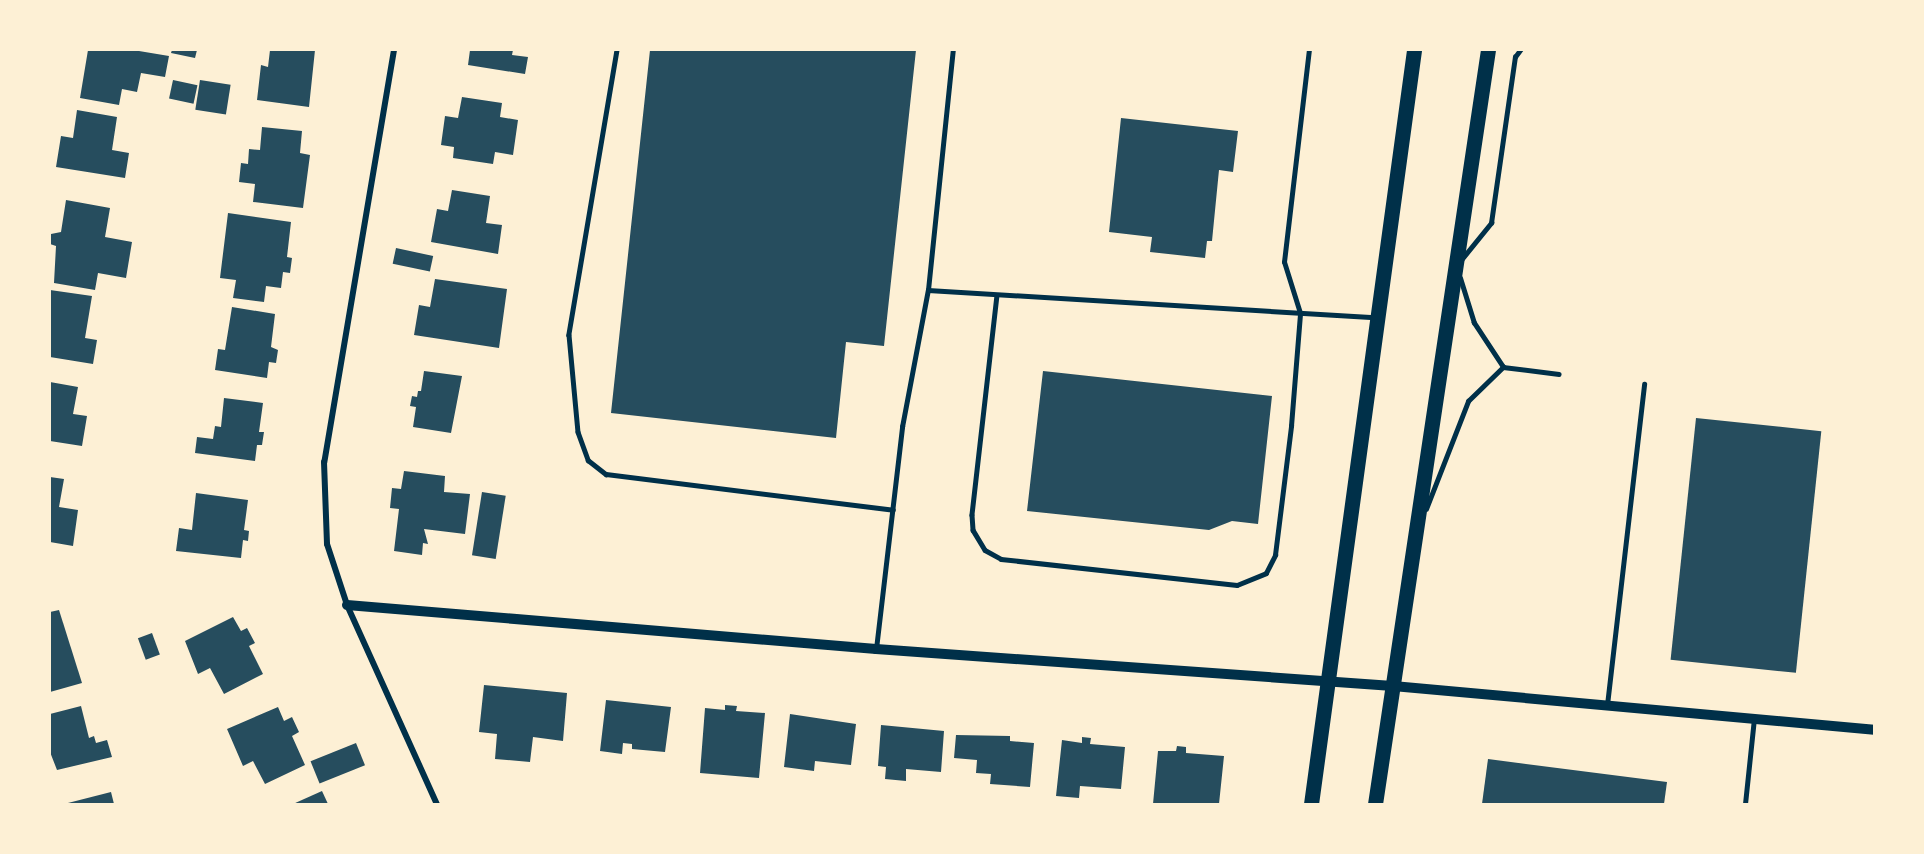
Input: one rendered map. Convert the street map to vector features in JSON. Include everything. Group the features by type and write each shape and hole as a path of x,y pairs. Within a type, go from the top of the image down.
{"main road":[{"path":"1311,804 1380,317 1411,50"},
{"path":"1375,804 1488,50"}],"street":[{"path":"394,50 324,462 327,544 347,606 436,804"},
{"path":"347,606 876,649 1393,686 1875,730"}],"lane":[{"path":"616,50 569,335 578,432 588,460 606,474 893,510"},
{"path":"876,649 902,427 927,290 953,50"},
{"path":"997,295 972,515 974,530 985,550 1000,559 1237,585 1266,573 1275,555 1300,313 1284,262 1309,50"},
{"path":"1520,50 1515,57 1491,223 1456,267 1474,323 1503,367 1559,374"},
{"path":"927,290 1380,317"},
{"path":"1416,533 1468,401 1503,367"},
{"path":"1607,705 1644,384"},
{"path":"1745,804 1754,719"}],"building":[{"path":"88,50 133,50 169,56 165,77 141,73 137,92 122,89 119,105 80,98"},
{"path":"172,50 197,50 195,58 171,53"},
{"path":"270,50 315,50 309,107 257,100 261,65 268,67"},
{"path":"470,50 513,50 512,55 528,57 525,74 468,65"},
{"path":"650,50 916,50 884,346 846,342 836,438 611,413"},
{"path":"173,80 197,85 194,104 169,99"},
{"path":"200,80 231,85 226,114 195,110"},
{"path":"462,97 502,103 500,117 518,120 513,155 495,152 493,164 453,158 454,147 441,145 445,116 458,118"},
{"path":"77,110 117,117 112,150 129,153 125,178 56,167 61,136 73,138"},
{"path":"1121,118 1238,131 1233,172 1219,170 1212,241 1207,241 1205,258 1150,252 1152,237 1109,232"},
{"path":"262,127 302,131 300,153 310,155 303,208 253,202 255,184 239,182 241,163 248,164 249,149 260,150"},
{"path":"452,190 490,196 486,223 502,225 498,254 431,242 437,209 448,211"},
{"path":"66,200 110,208 105,237 132,242 126,278 98,273 95,290 54,283 56,246 50,244 51,234 61,232"},
{"path":"228,213 291,222 287,257 292,258 290,273 283,272 281,288 266,286 264,302 233,298 236,280 220,278"},
{"path":"396,248 433,256 430,272 393,264"},
{"path":"435,279 507,289 499,348 414,335 419,305 430,307"},
{"path":"50,290 92,296 85,338 97,340 93,364 50,357"},
{"path":"232,307 275,314 271,347 278,350 276,363 269,362 267,378 215,370 218,349 225,350"},
{"path":"424,371 462,376 451,433 413,427 416,407 410,406 412,396 417,397 418,391 421,391"},
{"path":"1043,371 1272,396 1258,524 1232,521 1209,530 1027,511"},
{"path":"50,382 78,387 73,414 87,416 82,446 50,441"},
{"path":"224,398 263,403 259,432 264,432 262,445 257,445 255,461 195,453 197,437 213,439 215,426 221,427"},
{"path":"1696,418 1821,431 1796,673 1671,660"},
{"path":"404,471 445,476 444,492 470,494 465,534 424,529 428,544 423,543 422,555 394,551 399,509 390,508 392,488 401,489"},
{"path":"50,477 64,479 59,507 78,510 73,546 50,542"},
{"path":"482,492 506,496 496,559 472,555"},
{"path":"196,493 248,500 244,530 249,531 248,541 243,540 241,558 176,551 179,528 192,530"},
{"path":"59,610 82,683 50,692 50,612"},
{"path":"233,617 241,631 247,628 255,643 249,646 263,674 224,694 210,668 198,674 185,641"},
{"path":"152,633 160,655 146,660 138,638"},
{"path":"484,685 567,693 563,741 533,737 530,762 495,759 497,734 479,732"},
{"path":"606,700 671,707 665,752 632,749 632,744 623,743 622,754 600,751"},
{"path":"725,705 737,706 736,711 765,713 759,778 700,773 705,708 725,710"},
{"path":"81,706 89,738 94,736 96,743 107,740 112,757 57,770 50,752 50,714"},
{"path":"278,707 284,721 292,717 299,732 292,736 305,765 265,784 253,761 243,766 227,729"},
{"path":"790,714 856,724 851,765 815,761 814,771 784,767"},
{"path":"881,725 944,731 941,772 906,769 906,781 885,779 886,767 878,766"},
{"path":"956,735 1010,736 1010,741 1034,743 1030,787 990,784 991,774 976,773 977,760 954,758"},
{"path":"1082,737 1091,738 1090,744 1125,747 1121,789 1080,786 1079,798 1056,796 1062,740 1082,743"},
{"path":"356,743 365,765 320,784 311,761"},
{"path":"1177,746 1186,747 1186,753 1224,756 1219,804 1153,804 1158,751 1176,751"},
{"path":"1488,759 1667,782 1664,804 1482,804"},
{"path":"322,791 328,804 293,804"},
{"path":"111,792 114,804 64,804"}]}
